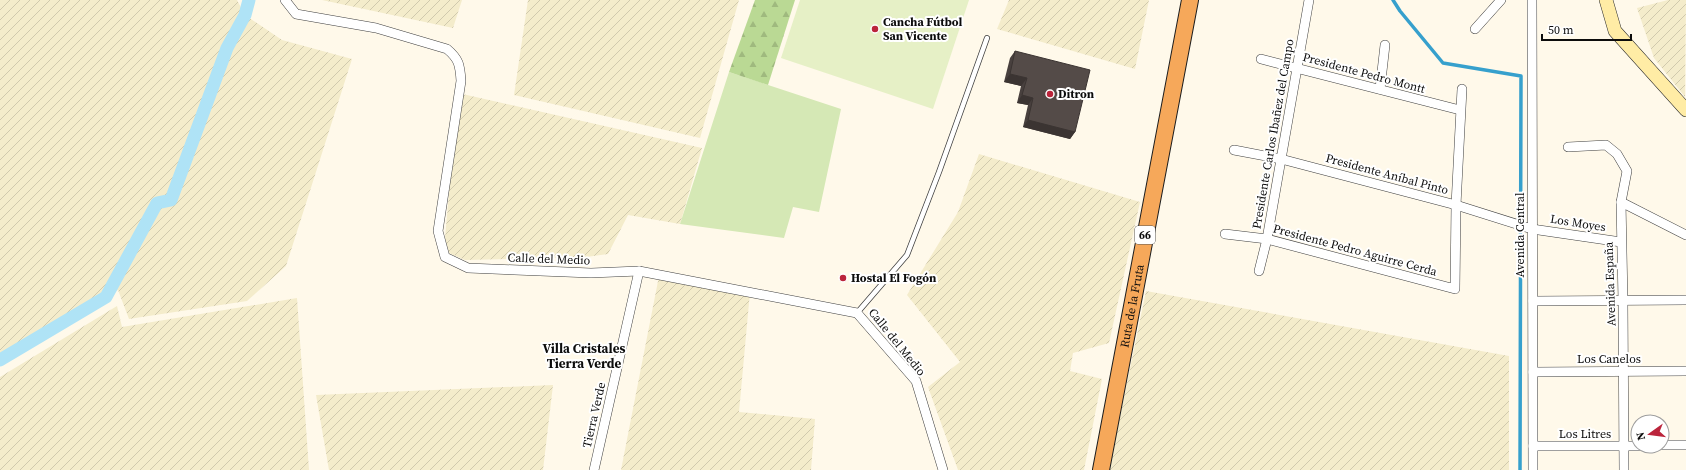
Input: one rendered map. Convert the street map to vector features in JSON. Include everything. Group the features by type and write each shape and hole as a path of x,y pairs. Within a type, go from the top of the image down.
{"highway":[{"name":"Ruta de la Fruta","path":"1101,470 1190,0"}],"main road":[{"path":"1606,0 1615,31 1686,110"}],"street":[{"name":"Calle del Medio","path":"285,0 296,14 376,28 448,49 456,56 460,68 461,81 438,231 445,257 468,268 591,273 639,271 857,313 916,381 943,470"},
{"name":"Presidente Carlos Ibañez del Campo","path":"1259,271 1267,239 1309,0"},
{"path":"1475,29 1501,0"},
{"name":"Avenida Central","path":"1532,0 1529,227 1533,301 1533,470"},
{"path":"1380,89 1385,45"},
{"name":"Presidente Pedro Montt","path":"1261,59 1460,110"},
{"path":"1456,205 1462,89"},
{"name":"Avenida España","path":"1568,147 1606,145 1617,154 1627,170 1621,202 1624,302 1624,470"},
{"name":"Presidente Aníbal Pinto","path":"1234,150 1281,159 1456,205 1529,227"},
{"path":"1621,202 1686,236"},
{"name":"Presidente Pedro Aguirre Cerda","path":"1225,234 1267,239 1454,289 1456,205"},
{"name":"Los Moyes","path":"1529,227 1621,242"},
{"name":"Tierra Verde","path":"594,470 639,271"},
{"path":"1533,301 1624,302 1686,300"},
{"name":"Los Canelos","path":"1533,372 1686,371"},
{"path":"1670,446 1686,445"},
{"name":"Los Litres","path":"1533,446 1630,446"}],"lane":[{"path":"857,313 907,255 939,172 987,38"}],"shaded area":[{"path":"0,0 237,0 245,15 282,40 352,59 286,266 247,301 129,319 118,290 0,360"},
{"path":"322,0 462,0 453,28"},
{"path":"528,0 739,0 700,138 514,95"},
{"path":"1009,0 1149,0 1135,69 997,29"},
{"path":"1668,0 1686,0 1685,97 1654,58 1637,8"},
{"path":"458,93 702,148 680,224 628,215 608,254 586,257 465,260 449,253 445,238"},
{"path":"979,154 1140,202 1109,343 1073,353 1070,371 1102,379 1084,470 958,470 928,387 960,362 907,295 958,212"},
{"path":"659,276 750,292 739,412 815,419 811,470 621,470"},
{"path":"1146,291 1509,356 1509,470 1109,470"},
{"path":"297,298 309,470 0,470 0,377 117,306 122,327"},
{"path":"553,385 543,470 329,470 316,395"}],"green space":[{"path":"755,0 795,0 768,85 729,72"},
{"name":"Cancha Fútbol San Vicente","path":"800,0 969,0 933,109 781,58"},
{"path":"729,72 841,109 819,212 793,207 784,238 680,224"}],"building":[{"name":"Ditron","path":"1015,51 1090,70 1075,132 1028,120 1033,98 1022,95 1027,78 1010,74"}],"waterway":[{"path":"0,360 106,297 157,203 171,200 227,48 245,15 249,0"},
{"path":"1393,0 1400,11 1443,63 1521,76 1520,470"}],"place":[{"name":"Cancha Fútbol San Vicente","path":"875,29"},
{"name":"Ditron","path":"1050,94"},
{"name":"Hostal El Fogón","path":"843,278"}],"district":[{"name":"Villa Cristales Tierra Verde","path":"584,356"}]}
